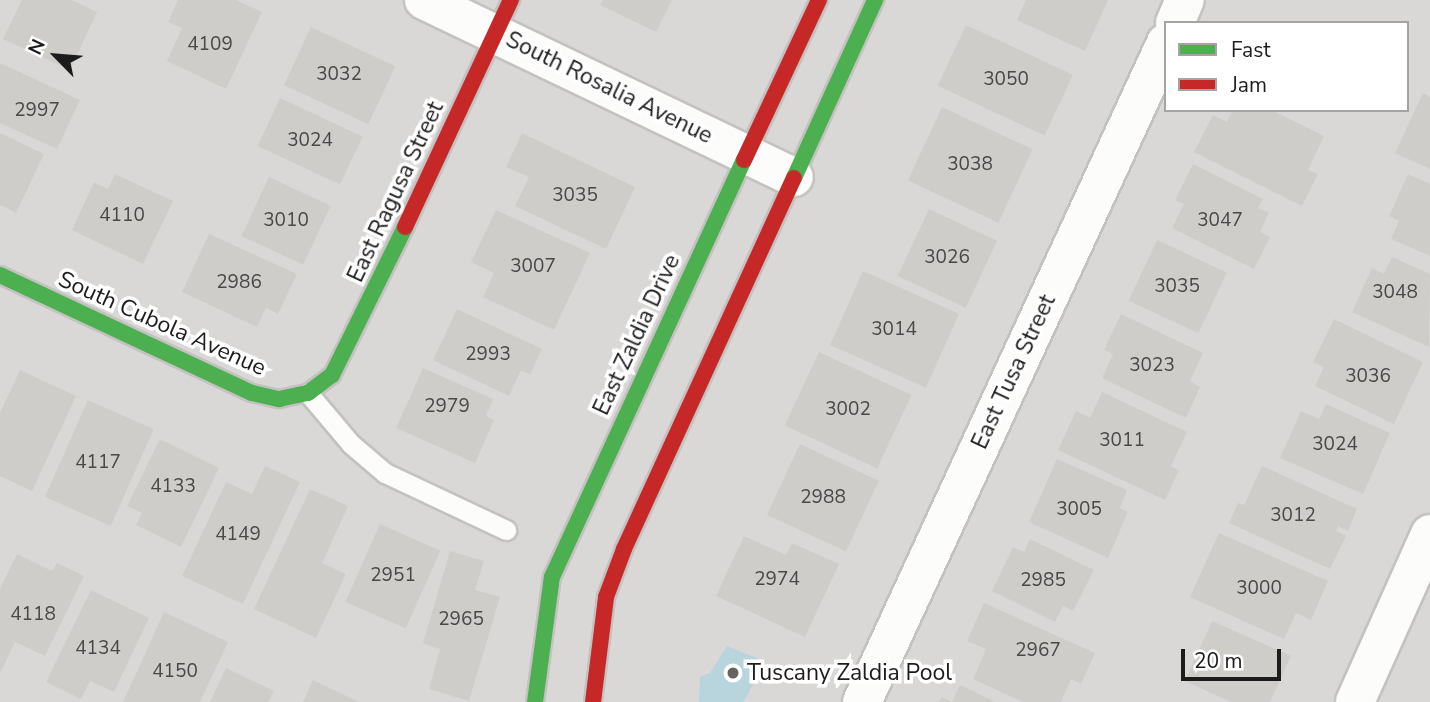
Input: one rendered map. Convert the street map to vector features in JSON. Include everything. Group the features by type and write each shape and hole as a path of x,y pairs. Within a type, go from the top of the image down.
{"street":[{"name":"South Rosalia Avenue","path":"424,0 503,17 747,155 794,177"},
{"name":"East Zaldia Drive","path":"535,702 552,577 572,526 819,0"},
{"path":"593,702 606,597 624,549 876,0"},
{"path":"1176,21 1185,0"},
{"name":"East Ragusa Street","path":"308,393 332,375 346,353 503,17"},
{"name":"East Tusa Street","path":"862,702 1164,47"},
{"name":"South Cubola Avenue","path":"0,275 252,393 279,399 308,393"},
{"path":"1355,702 1430,534"}],"lane":[{"path":"308,393 351,444 385,473 506,530"}],"shaded area":[{"path":"0,0 1430,0 1430,702 0,702"}],"water":[{"name":"Tuscany Zaldia Pool","path":"727,646 759,659 761,668 747,696 743,702 699,702 700,677 710,673"}],"building":[{"path":"22,0 72,0 97,12 70,70 3,39"},
{"path":"178,0 236,0 262,12 226,89 167,61 182,28 168,22"},
{"path":"603,0 672,0 656,32 600,5"},
{"path":"1026,0 1108,0 1085,51 1017,20"},
{"path":"966,25 1073,75 1045,136 938,86"},
{"path":"311,27 395,66 368,124 284,85"},
{"path":"0,63 80,100 57,149 0,123"},
{"path":"1423,93 1430,97 1430,169 1395,153"},
{"path":"280,98 362,136 340,184 258,146"},
{"path":"942,107 1033,149 998,223 908,180"},
{"path":"1232,112 1275,112 1324,136 1308,170 1318,174 1302,206 1194,152 1213,115 1227,122"},
{"path":"0,133 44,154 16,213 0,205"},
{"path":"522,133 635,187 606,249 515,206 529,177 506,167"},
{"path":"1193,164 1263,199 1258,208 1269,213 1260,232 1270,237 1254,269 1172,228 1184,204 1175,200"},
{"path":"115,174 173,201 143,264 72,230 94,182 108,189"},
{"path":"1408,174 1430,184 1430,256 1391,239 1399,221 1389,216"},
{"path":"269,177 331,206 303,265 242,236"},
{"path":"929,209 997,241 966,308 898,276"},
{"path":"496,210 590,253 554,330 483,297 494,273 471,262"},
{"path":"209,234 297,274 278,314 266,308 257,327 182,292"},
{"path":"1157,240 1227,273 1198,333 1129,301"},
{"path":"1392,257 1430,274 1429,347 1352,312 1372,268 1384,274"},
{"path":"863,271 959,314 926,388 830,345"},
{"path":"457,309 542,349 530,375 521,370 509,396 433,360"},
{"path":"1121,314 1203,353 1190,381 1200,387 1186,418 1102,378 1113,354 1104,350"},
{"path":"1334,319 1423,362 1394,424 1315,386 1324,367 1313,362"},
{"path":"819,352 911,395 877,469 785,425"},
{"path":"423,368 493,399 486,416 494,420 475,463 396,428"},
{"path":"20,370 76,396 32,491 0,476 0,413"},
{"path":"1102,392 1187,432 1171,466 1179,470 1165,500 1058,450 1076,411 1090,418"},
{"path":"88,400 154,429 111,526 45,497"},
{"path":"1326,404 1390,433 1363,494 1280,458 1301,411 1319,419"},
{"path":"160,439 219,468 181,547 136,525 142,513 127,506"},
{"path":"800,444 879,481 846,551 767,515"},
{"path":"1057,459 1127,490 1120,508 1128,512 1108,558 1029,522"},
{"path":"265,466 300,482 243,604 182,576 226,482 252,494"},
{"path":"1262,466 1357,509 1348,531 1338,526 1336,531 1346,536 1330,569 1229,523 1238,503 1244,505"},
{"path":"310,489 348,506 322,563 346,574 316,638 254,609"},
{"path":"380,524 440,551 406,628 345,602"},
{"path":"1219,533 1328,581 1311,620 1296,613 1284,639 1190,597"},
{"path":"744,536 786,555 792,543 839,564 805,637 716,596"},
{"path":"1030,539 1094,570 1073,611 1063,606 1055,622 992,591 1013,547 1024,552"},
{"path":"450,551 484,561 475,590 500,597 469,701 429,689 440,649 423,643"},
{"path":"17,554 52,571 57,563 84,576 45,656 15,642 0,673 0,589"},
{"path":"91,590 149,618 114,692 90,681 81,699 46,682"},
{"path":"984,603 1095,653 1081,684 1071,679 1061,702 1023,702 973,679 986,649 967,641"},
{"path":"164,612 228,642 200,702 123,702"},
{"path":"1212,621 1291,656 1270,702 1231,702 1185,681"},
{"path":"226,668 274,691 268,702 210,702"},
{"path":"313,680 359,702 303,702"},
{"path":"960,685 995,702 952,702"},
{"path":"942,697 952,702 939,702"}],"traffic: fast":[{"path":"794,178 875,0"},
{"path":"535,702 552,577 744,160"},
{"path":"0,275 252,393 279,399 308,393 332,375 405,227"}],"traffic: jam":[{"path":"405,227 511,0"},
{"path":"744,160 819,0"},
{"path":"593,702 606,597 624,549 794,178"}],"place":[{"name":"Tuscany Zaldia Pool","path":"733,673"}]}
